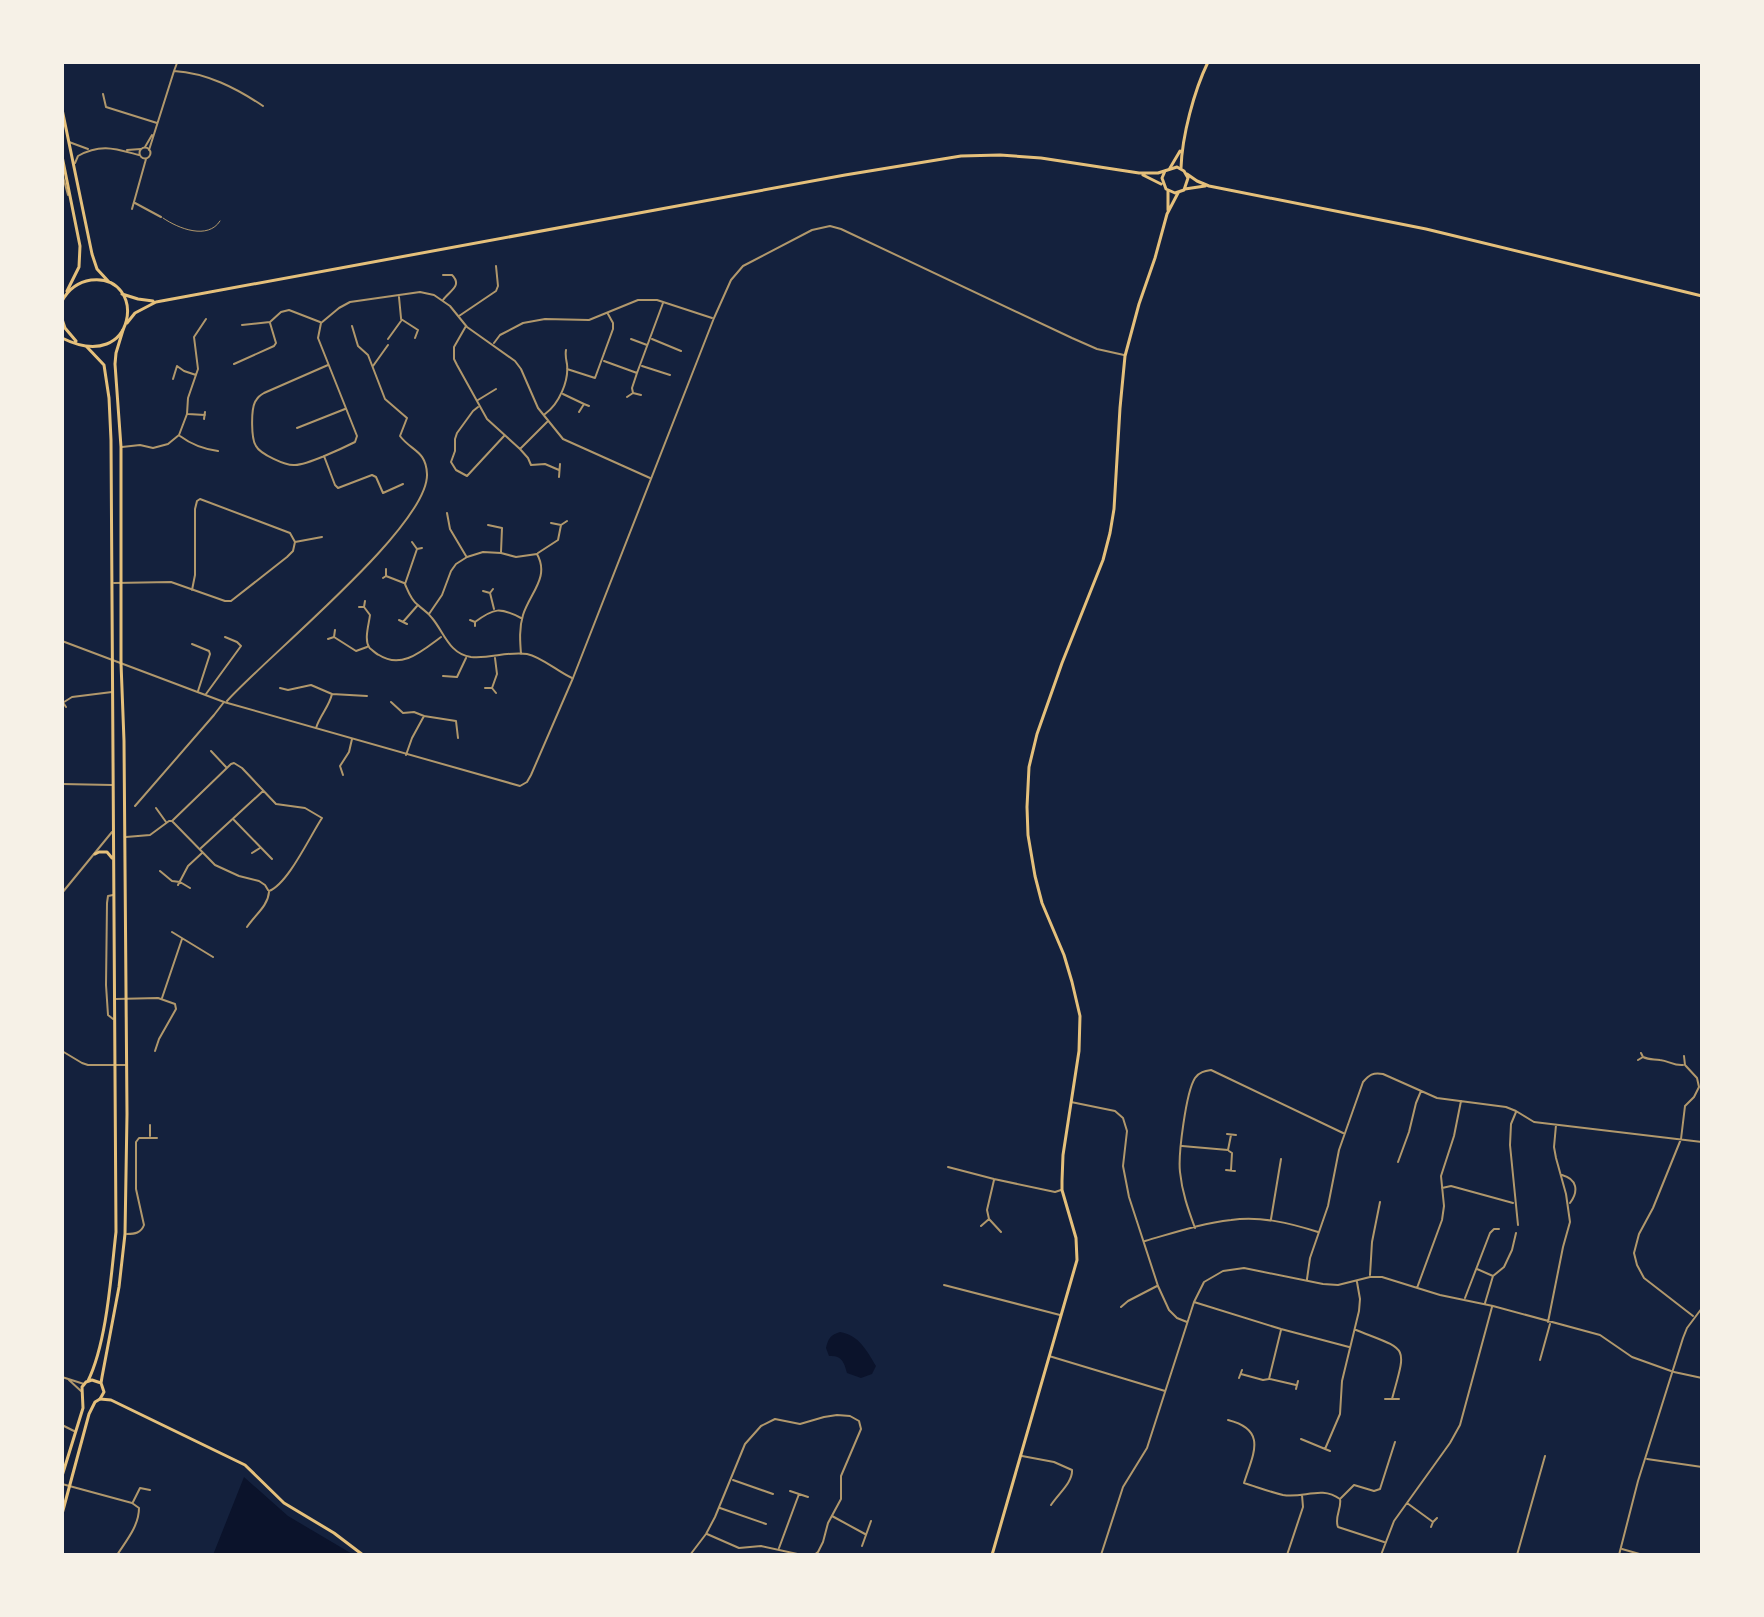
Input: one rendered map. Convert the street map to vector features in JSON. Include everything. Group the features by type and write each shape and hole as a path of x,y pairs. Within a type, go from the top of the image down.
{"main road":[{"path":"1208,62 1182,148 1181,168 1197,181 1209,186 1426,229 1702,296"},
{"path":"62,109 92,254 97,269 122,294 128,308 127,323"},
{"path":"1164,186 1162,178 1182,148"},
{"path":"62,156 80,246 79,267 63,300"},
{"path":"111,1400 101,1383 119,1287 125,1234 126,1065 121,447 115,364 123,330 135,313 156,302 842,175 961,156 1041,158 1139,173 1181,168"},
{"path":"1139,173 1157,181 1168,191 1178,193"},
{"path":"1184,190 1188,182 1187,174"},
{"path":"992,1555 1077,1260 1076,1238 1062,1190 1063,1155 1079,1051 1080,1016 1064,955 1042,903 1035,876 1028,835 1031,753 1062,663 1103,560 1110,533 1125,356 1167,214 1178,193 1209,186"},
{"path":"1167,214 1168,191"},
{"path":"63,300 77,285 87,280 109,282"},
{"path":"122,294 156,302"},
{"path":"62,319 78,344"},
{"path":"62,338 85,346 103,345 123,330"},
{"path":"62,1476 83,1408 81,1391 94,1370 100,1344 116,1232 111,440 107,381 102,361 85,346"},
{"path":"95,854 107,852 114,861"},
{"path":"86,1382 95,1380 101,1383"},
{"path":"62,1514 89,1414 104,1392"},
{"path":"83,1397 95,1402"},
{"path":"100,1399 111,1400 245,1465 284,1503 334,1533 363,1555"}],"street":[{"path":"132,209 145,159 151,155 149,150 175,62"},
{"path":"174,71 220,82 263,106"},
{"path":"103,94 106,107 158,124"},
{"path":"139,155 156,131"},
{"path":"69,142 89,150"},
{"path":"74,168 78,156 89,150 117,148 145,159"},
{"path":"126,150 149,150"},
{"path":"62,173 66,192 71,199"},
{"path":"134,203 161,217"},
{"path":"62,641 225,702 520,786 531,775 573,678 714,318 731,280 743,266 812,230 830,226 1072,338 1125,356"},
{"path":"459,316 496,291 496,266"},
{"path":"443,275 452,275 457,284 443,300"},
{"path":"328,365 257,399 253,408 253,439 261,452 298,465 353,444 357,436 318,338 321,323 350,302 425,292 443,300 466,326 515,361 538,408 563,439 652,478"},
{"path":"388,339 401,319 398,295"},
{"path":"493,344 500,335 523,323 545,319 589,320 638,300 657,300 714,318"},
{"path":"633,393 632,388 663,302"},
{"path":"242,325 270,322 281,312 289,310 321,323"},
{"path":"567,369 595,378 613,329 607,312"},
{"path":"121,447 140,445 153,448 168,444 179,435 199,363 194,337 206,319"},
{"path":"401,319 418,330 415,338"},
{"path":"234,364 274,346 276,343 270,322"},
{"path":"135,806 225,702 355,578 411,515 425,485 427,474 424,458 400,436 407,418 385,399 368,355 358,346 352,326"},
{"path":"466,326 456,341 454,359 487,419 520,449 531,465"},
{"path":"631,339 648,345"},
{"path":"650,339 681,351"},
{"path":"372,367 388,345"},
{"path":"544,415 562,393 567,369 566,350"},
{"path":"602,360 637,373"},
{"path":"640,365 670,375"},
{"path":"173,379 177,366 197,376"},
{"path":"375,373 382,370"},
{"path":"477,401 496,389"},
{"path":"562,393 589,406"},
{"path":"627,397 633,393 641,395"},
{"path":"579,412 584,404"},
{"path":"479,407 457,433 452,466 467,476 504,436"},
{"path":"297,428 346,408"},
{"path":"187,414 205,415"},
{"path":"520,449 548,421"},
{"path":"179,435 204,449 218,451"},
{"path":"323,455 338,488 372,475 383,493 403,484"},
{"path":"524,466 545,464 559,470"},
{"path":"559,477 560,464"},
{"path":"112,583 171,582 192,590 225,601 231,601 287,557 293,551 295,542 290,533 200,499 195,509 195,575 192,590"},
{"path":"447,513 450,529 467,557"},
{"path":"429,614 442,595 456,564 483,552 516,557 537,554 558,540 561,525 567,521"},
{"path":"450,524 455,522"},
{"path":"551,523 561,525"},
{"path":"488,525 504,528 501,553"},
{"path":"295,542 322,537"},
{"path":"412,542 417,549"},
{"path":"417,549 422,548"},
{"path":"405,584 417,549"},
{"path":"521,654 522,618 543,570 537,554"},
{"path":"386,569 384,577 405,584 418,605 437,624 449,645 466,657 521,654 535,657 573,678"},
{"path":"490,593 493,589"},
{"path":"483,591 490,593"},
{"path":"490,593 495,610"},
{"path":"365,601 364,607 370,615 369,647 389,661 404,660 442,636"},
{"path":"407,624 401,621 418,605"},
{"path":"359,607 364,607"},
{"path":"470,620 475,624 495,610 505,610 522,618"},
{"path":"334,637 335,630"},
{"path":"205,695 241,646 225,637"},
{"path":"334,637 356,651 369,647"},
{"path":"328,639 334,637"},
{"path":"192,644 210,654 197,692"},
{"path":"443,676 458,679 466,657"},
{"path":"492,688 497,674 495,657"},
{"path":"287,684 288,690"},
{"path":"280,688 288,690 311,685 332,694 367,696"},
{"path":"485,688 492,688"},
{"path":"492,688 496,693"},
{"path":"359,695 360,690"},
{"path":"66,707 63,702 72,697 113,692"},
{"path":"316,729 332,694"},
{"path":"391,702 403,713 414,712 456,721 458,738"},
{"path":"396,707 400,704"},
{"path":"406,755 424,716"},
{"path":"458,726 463,723"},
{"path":"343,775 340,766 349,752 352,739"},
{"path":"211,751 227,768"},
{"path":"124,837 150,835 172,821 227,768 238,764 272,801 281,806 305,808 322,818 302,854 277,887 269,891"},
{"path":"62,784 113,785"},
{"path":"179,884 201,850 263,791"},
{"path":"156,808 166,823"},
{"path":"233,819 272,859"},
{"path":"172,821 215,865 265,885 269,891 268,899 247,927"},
{"path":"62,893 113,831"},
{"path":"252,853 261,847"},
{"path":"160,871 172,881 190,888"},
{"path":"114,895 108,896 107,903 106,985 108,1015 114,1019"},
{"path":"172,932 213,957"},
{"path":"162,999 182,939"},
{"path":"114,999 162,999 174,1003 176,1009 155,1051"},
{"path":"62,1051 82,1063 95,1066 126,1065"},
{"path":"1641,1053 1648,1060 1664,1060 1674,1066 1685,1065"},
{"path":"1684,1056 1685,1065 1697,1078 1699,1087 1685,1106 1681,1139 1639,1234 1634,1253 1644,1278 1695,1318"},
{"path":"1638,1060 1643,1057"},
{"path":"1195,1228 1184,1197 1179,1169 1184,1119 1195,1077 1203,1071 1211,1070 1344,1134"},
{"path":"1307,1281 1310,1258 1328,1206 1344,1134 1363,1082 1375,1073 1437,1098 1506,1107 1534,1122 1702,1142"},
{"path":"1697,1078 1702,1074"},
{"path":"1398,1162 1421,1090"},
{"path":"1417,1289 1442,1220 1441,1176 1461,1100"},
{"path":"1070,1102 1115,1111 1123,1118 1127,1131 1123,1166 1143,1241 1169,1310 1188,1323"},
{"path":"1516,1111 1511,1124 1510,1145 1515,1220 1518,1225"},
{"path":"1540,1360 1570,1222 1554,1147 1556,1124"},
{"path":"150,1125 150,1137"},
{"path":"1228,1150 1229,1134 1236,1135"},
{"path":"125,1234 136,1234 144,1225 136,1189 136,1142 139,1138 157,1138"},
{"path":"1181,1145 1228,1150 1232,1153 1231,1170"},
{"path":"1271,1221 1280,1161 1287,1165"},
{"path":"948,1167 1055,1192 1062,1190"},
{"path":"1560,1175 1571,1178 1575,1183 1575,1196 1568,1205"},
{"path":"994,1179 987,1210 989,1219 1001,1232"},
{"path":"1442,1188 1451,1186 1514,1203"},
{"path":"1370,1277 1372,1242 1380,1202"},
{"path":"1378,1208 1385,1209"},
{"path":"981,1226 989,1219"},
{"path":"1143,1241 1231,1220 1294,1224 1319,1232"},
{"path":"1464,1299 1490,1233 1499,1229"},
{"path":"1485,1305 1493,1276 1504,1267 1516,1233"},
{"path":"1101,1555 1123,1487 1147,1448 1194,1302 1204,1282 1223,1271 1244,1268 1338,1285 1382,1277 1417,1289 1600,1335 1624,1353 1673,1372 1702,1378"},
{"path":"1476,1268 1493,1276"},
{"path":"1325,1449 1340,1414 1342,1381 1360,1299 1357,1281"},
{"path":"944,1285 1062,1315"},
{"path":"1120,1298 1122,1305 1158,1286"},
{"path":"1194,1302 1350,1347"},
{"path":"1381,1555 1394,1521 1460,1425 1493,1306"},
{"path":"1619,1555 1683,1338 1702,1308"},
{"path":"1269,1379 1281,1329"},
{"path":"1355,1330 1392,1344 1402,1354 1392,1399"},
{"path":"1049,1356 1166,1392"},
{"path":"1241,1374 1296,1385"},
{"path":"62,1377 86,1382"},
{"path":"68,1379 81,1391"},
{"path":"1385,1399 1399,1399"},
{"path":"690,1555 706,1534 719,1508 745,1444 761,1426 777,1419 798,1424 837,1415 856,1419 861,1429 841,1476 841,1496 816,1554"},
{"path":"1228,1420 1246,1426 1254,1439 1254,1451 1244,1483 1282,1495 1321,1492 1337,1495 1341,1504 1336,1522 1338,1527 1385,1542"},
{"path":"62,1425 76,1431"},
{"path":"1301,1439 1330,1451"},
{"path":"1340,1499 1354,1485 1374,1491 1380,1489 1395,1442"},
{"path":"1021,1455 1054,1462 1072,1470 1073,1476 1051,1505"},
{"path":"1517,1555 1545,1456"},
{"path":"1646,1459 1702,1467"},
{"path":"732,1479 773,1494"},
{"path":"132,1503 141,1480"},
{"path":"62,1484 132,1503 139,1508 129,1538 117,1555"},
{"path":"140,1488 150,1490"},
{"path":"790,1491 808,1497"},
{"path":"779,1549 799,1494"},
{"path":"1287,1555 1303,1507 1302,1494"},
{"path":"1406,1503 1433,1522"},
{"path":"719,1508 766,1524"},
{"path":"831,1515 865,1534"},
{"path":"1431,1527 1437,1518"},
{"path":"862,1546 871,1521"},
{"path":"706,1534 739,1548 756,1546 802,1555"},
{"path":"1620,1549 1643,1555"}],"lane":[{"path":"161,217 170,223 205,233 213,230 220,221"}],"water":[{"path":"840,1332 852,1336 866,1349 876,1366 872,1374 861,1378 847,1373 842,1360 829,1356 826,1348 829,1340"},
{"path":"244,1477 288,1516 354,1555 213,1555"}]}
